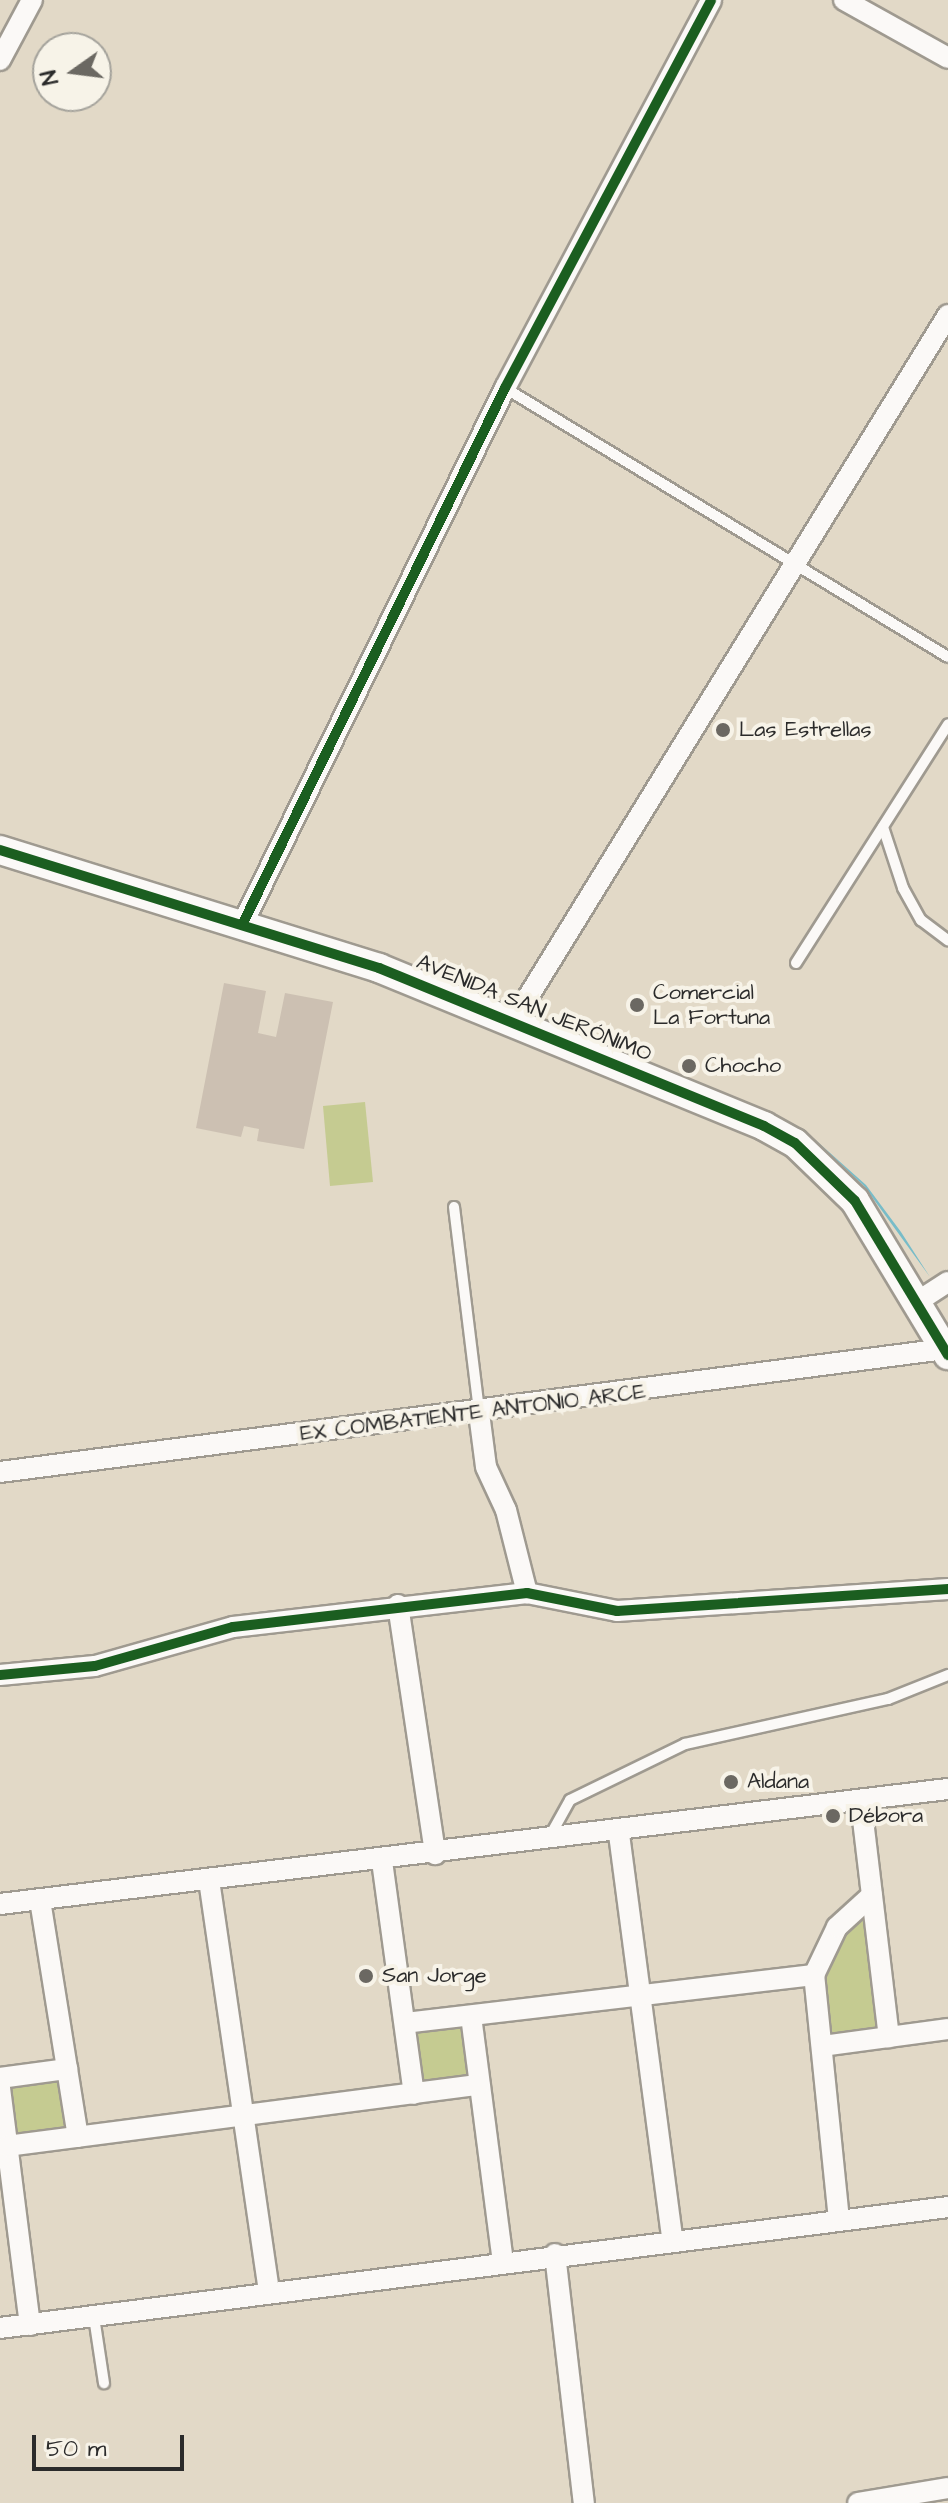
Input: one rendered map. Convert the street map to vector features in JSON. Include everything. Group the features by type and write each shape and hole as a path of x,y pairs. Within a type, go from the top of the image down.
{"street":[{"path":"0,60 32,0"},
{"path":"243,923 505,388 711,0"},
{"path":"844,0 948,58"},
{"path":"514,1020 948,315"},
{"name":"AVENIDA SAN JERÓNIMO","path":"0,850 243,923 514,1020 795,1143 855,1201 920,1300 947,1352"},
{"path":"920,1300 948,1282"},
{"name":"EX COMBATIENTE ANTONIO ARCE","path":"0,1472 947,1352"},
{"path":"479,1413 486,1467 512,1527 527,1593"},
{"path":"0,1675 95,1666 233,1627 398,1605 527,1593 617,1611 948,1589"},
{"path":"398,1605 435,1854"},
{"path":"0,1904 619,1834 948,1789"},
{"path":"861,1803 889,2037"},
{"path":"619,1834 672,2238"},
{"path":"382,1861 414,2094"},
{"path":"209,1880 269,2290"},
{"path":"839,2220 814,1975 837,1927 872,1895"},
{"path":"40,1900 78,2137"},
{"path":"405,2023 814,1975"},
{"path":"471,2016 503,2262"},
{"path":"822,2046 948,2029"},
{"path":"0,2078 67,2069"},
{"path":"7,2146 479,2085"},
{"path":"0,2088 30,2325"},
{"path":"0,2328 672,2238 948,2207"},
{"path":"555,2254 584,2503"},
{"path":"858,2503 948,2488"}],"lane":[{"path":"505,388 948,657"},
{"path":"796,963 948,724"},
{"path":"883,827 903,888 921,920 948,940"},
{"path":"454,1207 479,1413"},
{"path":"538,1843 558,1826 570,1800 685,1744 888,1699 948,1675"},
{"path":"94,2317 104,2383"}],"green space":[{"path":"365,1102 373,1182 330,1186 323,1106"},
{"path":"863,1916 877,2027 831,2035 825,1974 836,1945"},
{"path":"464,2025 470,2077 421,2084 414,2032"},
{"path":"61,2081 67,2126 16,2135 8,2088"}],"water":[{"path":"811,1136 866,1185 930,1277 864,1186"}],"building":[{"path":"224,983 266,991 258,1033 276,1037 285,993 333,1002 304,1149 257,1141 259,1129 244,1126 241,1137 196,1128"}],"cycle path":[{"path":"243,923 505,388 711,0"},
{"path":"0,850 379,968 764,1126 795,1143 855,1201 948,1355"},
{"path":"0,1675 95,1666 233,1627 527,1593 617,1611 948,1589"}],"place":[{"name":"Las Estrellas","path":"723,730"},
{"name":"Comercial La Fortuna","path":"637,1005"},
{"name":"Chocho","path":"689,1066"},
{"name":"Aldana","path":"731,1782"},
{"name":"Débora","path":"833,1816"},
{"name":"San Jorge","path":"366,1976"}]}
